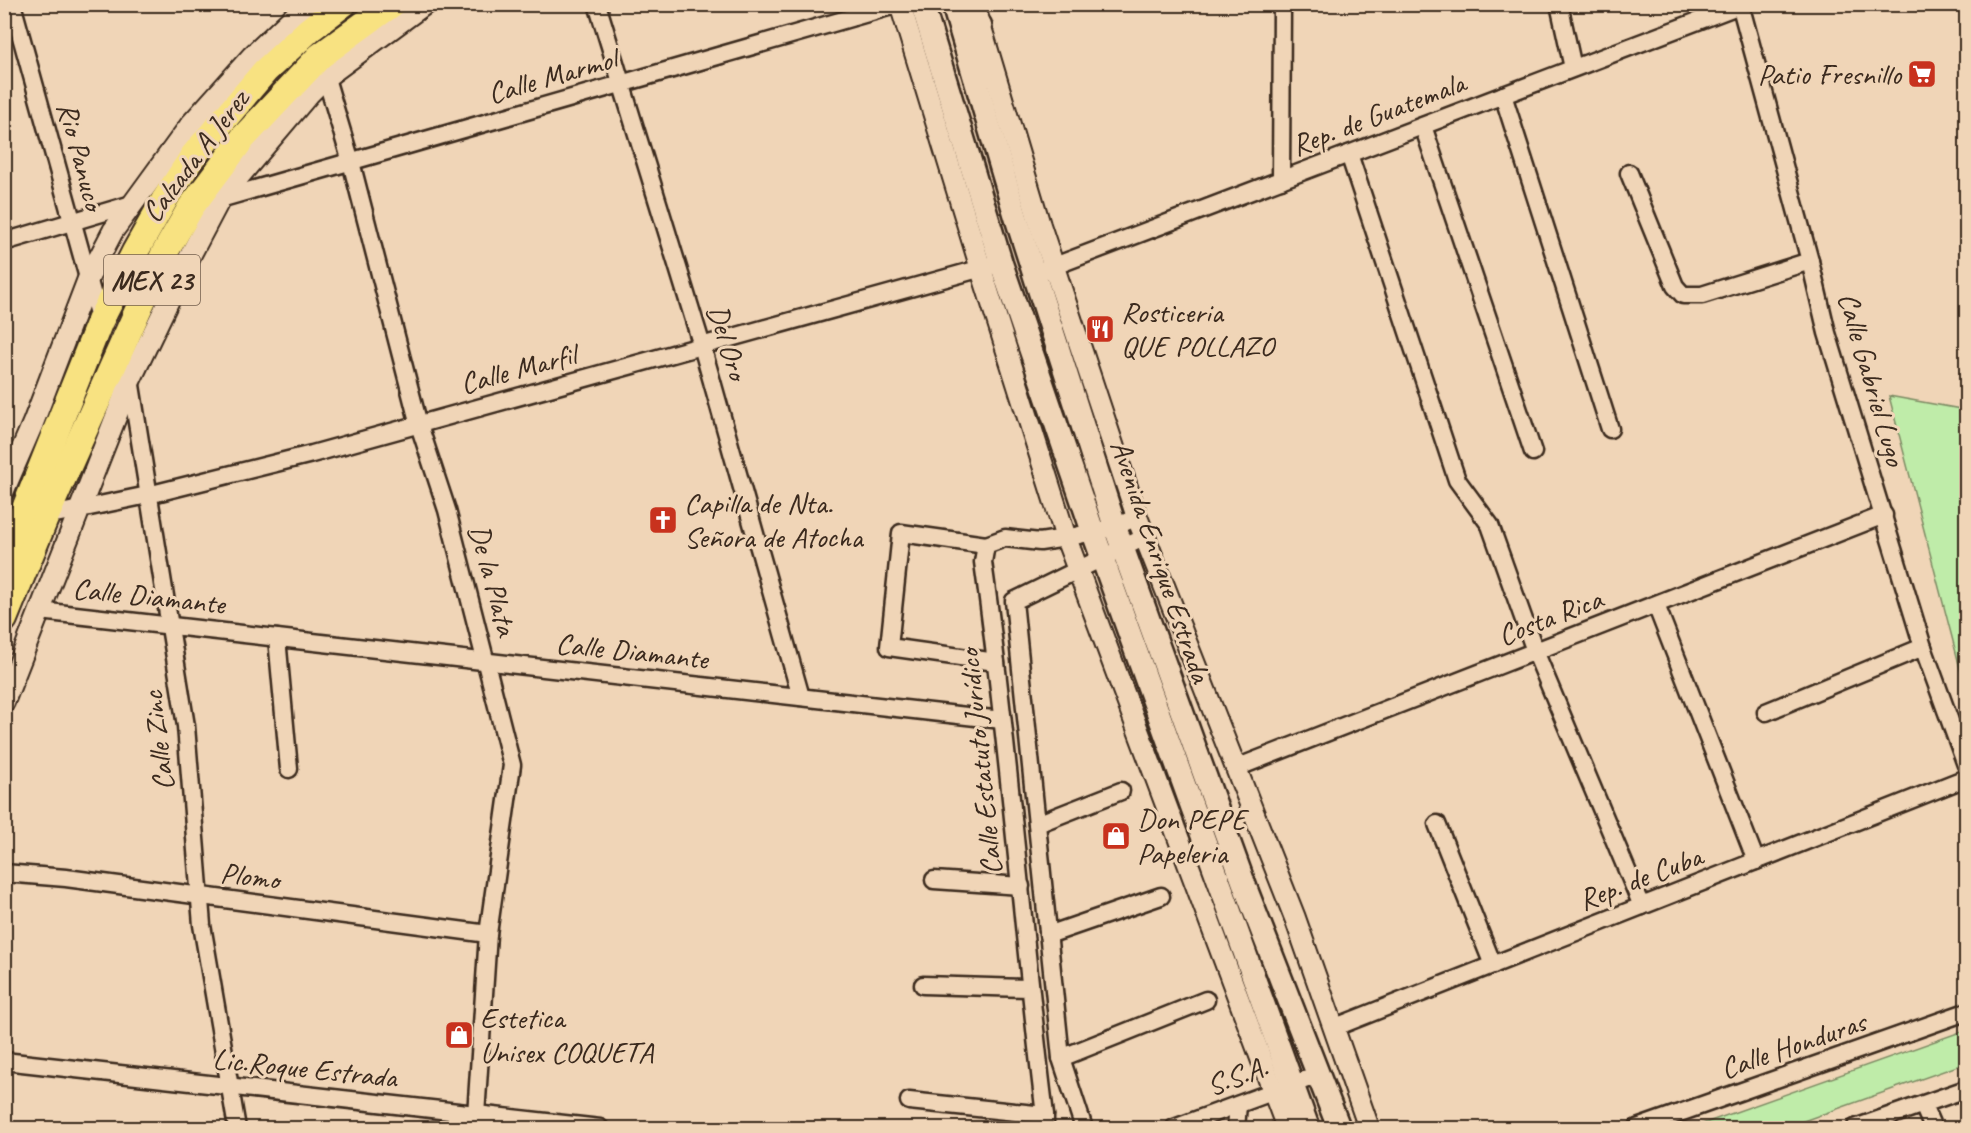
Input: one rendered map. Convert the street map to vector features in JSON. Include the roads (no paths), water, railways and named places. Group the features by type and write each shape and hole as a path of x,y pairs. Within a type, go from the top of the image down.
{"main road":[{"name":"Calzada A Jerez","path":"4,561 100,321 165,199 193,156 265,71 309,30 343,4"},
{"name":"Calzada A Jerez","path":"4,619 46,516 164,254 191,207 243,138 392,4"},
{"name":"Avenida Enrique Estrada","path":"922,4 991,266 1054,419 1282,1088 1308,1128"},
{"name":"Avenida Enrique Estrada","path":"953,4 984,110 1044,270 1119,538 1247,892 1318,1075 1336,1128"},
{"path":"977,15 984,110"}],"street":[{"name":"Rio Panuco","path":"12,4 100,321"},
{"path":"4,702 130,381 220,199 309,94 323,67 425,4"},
{"name":"Del Oro","path":"597,4 702,346 801,697"},
{"path":"900,4 991,266 1031,426 1066,538 1282,1088 1287,1128"},
{"name":"Calle Marmol","path":"220,199 900,4"},
{"path":"1281,180 1282,4"},
{"path":"1559,4 1573,68"},
{"path":"4,489 33,423 88,279 113,231 191,124 252,56 306,5"},
{"name":"Rep. de Guatemala","path":"1044,270 1740,5"},
{"name":"Calle Gabriel Lugo","path":"1740,5 1810,261 1827,333 1923,647 1966,765"},
{"path":"977,15 1044,270 1137,517 1295,918 1369,1128"},
{"name":"De la Plata","path":"323,67 351,162 419,425 447,510 512,765 488,934 474,1121"},
{"path":"1503,95 1610,429"},
{"path":"1423,126 1533,452"},
{"path":"1349,154 1457,480 1490,525 1535,651 1642,906"},
{"path":"1629,173 1675,286 1683,295 1702,295 1810,261"},
{"path":"4,242 132,204"},
{"name":"Calle Marfil","path":"46,516 148,495 312,454 991,266"},
{"name":"Calle Zinc","path":"123,348 186,726 202,925 237,1128"},
{"path":"1031,426 1054,419"},
{"name":"Costa Rica","path":"1236,768 1884,515"},
{"path":"989,601 1014,601 1102,558 1137,517"},
{"path":"996,662 889,647 901,533 986,546 1005,538 1040,542 1093,532 1119,538 1145,537"},
{"name":"Calle Estatuto Jurídico","path":"986,546 983,562 1021,886 1029,988 1045,1122"},
{"name":"Calle Estatuto Jurídico","path":"1014,601 1061,1058 1084,1128"},
{"path":"1656,604 1756,861"},
{"name":"Calle Diamante","path":"40,611 1002,720"},
{"path":"277,638 289,769"},
{"path":"1766,712 1923,647"},
{"name":"Rep. de Cuba","path":"1333,1028 1966,778"},
{"path":"1037,824 1121,791"},
{"path":"1437,824 1493,965"},
{"name":"Plomo","path":"4,873 66,878 488,934"},
{"path":"934,880 1021,886"},
{"path":"1048,935 1161,896"},
{"path":"923,986 1029,988"},
{"path":"1061,1058 1206,1000"},
{"name":"Calle Honduras","path":"1637,1128 1966,1012"},
{"name":"Lic.Roque Estrada","path":"4,1061 230,1087 474,1121 600,1128"},
{"name":"S.S.A.","path":"1174,1128 1318,1075"},
{"path":"1855,1128 1966,1089"},
{"path":"909,1101 1045,1122"},
{"path":"1236,1128 1238,1105"},
{"path":"1923,1105 1933,1128"}],"place":[{"name":"Patio Fresnillo","path":"1922,74"},
{"name":"Rosticeria QUE POLLAZO","path":"1100,329"},
{"name":"Capilla de Nta. Señora de Atocha","path":"663,520"},
{"name":"Don PEPE Papeleria","path":"1116,836"},
{"name":"Estetica Unisex COQUETA","path":"459,1035"}]}
